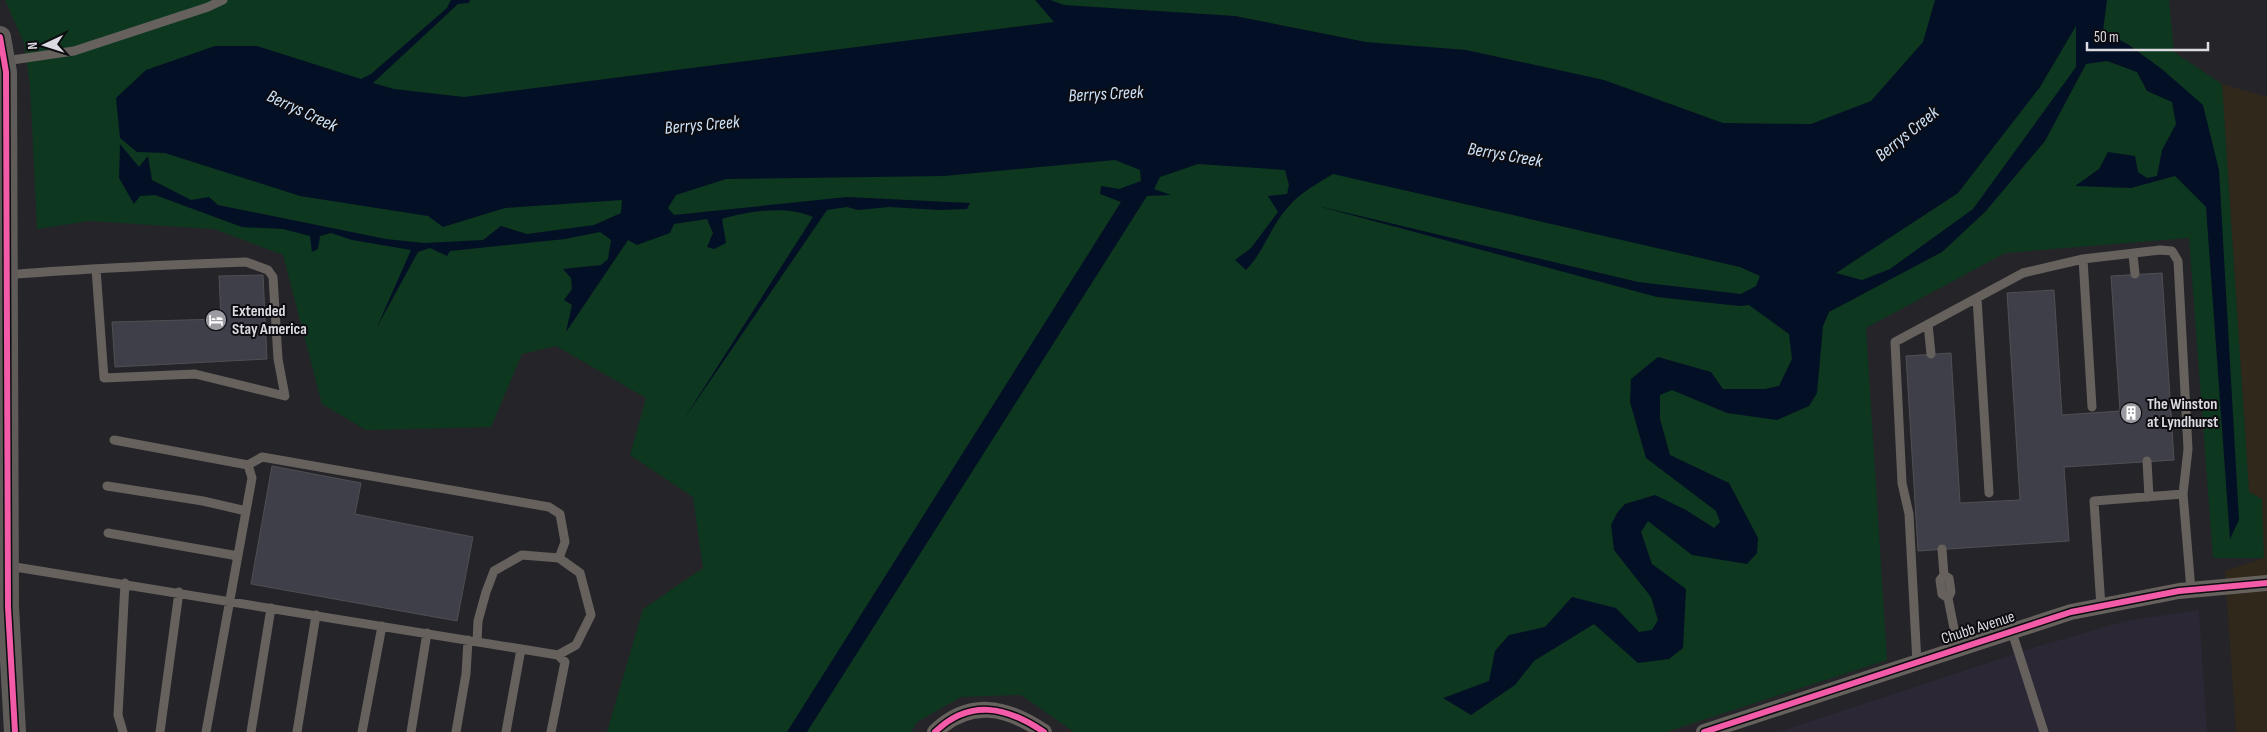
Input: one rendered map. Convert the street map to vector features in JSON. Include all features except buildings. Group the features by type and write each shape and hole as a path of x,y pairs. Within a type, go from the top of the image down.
{"street":[{"path":"0,37 5,61 8,566 11,684 15,732"},
{"name":"Chubb Avenue","path":"1704,732 1738,727 1917,663 2071,612 2191,590 2267,583"},
{"path":"935,732 954,717 972,711 991,709 1010,713 1044,732"}],"lane":[{"path":"5,61 74,51 208,7 222,0"},
{"path":"1917,663 1909,514 1902,483 1895,342 2023,273 2083,259 2133,255 2160,250 2172,251 2178,261 2188,449 2183,494 2191,590"},
{"path":"2133,255 2135,274"},
{"path":"2083,259 2092,407"},
{"path":"6,275 96,269 246,262 268,270 273,277 278,359 285,396 194,374 104,378 96,269"},
{"path":"1977,298 1989,493"},
{"path":"1928,324 1931,354"},
{"path":"114,440 248,465 262,457 549,507 560,514 564,542 560,558"},
{"path":"2147,461 2149,497"},
{"path":"206,732 252,478 248,465"},
{"path":"107,486 203,501 246,511"},
{"path":"2101,607 2094,501 2183,494"},
{"path":"108,532 238,556"},
{"path":"1942,549 1944,575 1940,580 1942,594 1948,598 1958,649"},
{"path":"456,732 473,641 486,592 494,571 522,555 560,558 580,573 591,615 576,645 558,655"},
{"path":"8,566 125,583 558,655 565,662 551,732"},
{"path":"123,732 118,715 125,583"},
{"path":"160,732 179,592"},
{"path":"251,732 271,608"},
{"path":"296,732 316,615"},
{"path":"362,732 382,626"},
{"path":"2012,632 2044,732"},
{"path":"411,732 427,633"},
{"path":"506,732 521,649"}],"shaded area":[{"path":"2222,84 2267,97 2267,732 2236,732 2225,571 2264,558 2262,500 2249,492"},
{"path":"2199,610 2207,732 1778,732 2039,646 2125,621"}],"green space":[{"path":"5,0 2169,0 2174,52 2222,84 2249,492 2262,499 2264,558 2213,558 2189,238 2005,253 1866,328 1887,660 1666,732 1074,732 1021,695 961,697 917,722 911,732 607,732 643,609 703,568 693,497 630,455 646,398 556,346 522,354 491,427 366,430 322,404 283,255 214,229 89,221 37,229 30,85 24,43"}],"water":[{"name":"Berrys Creek","path":"451,0 470,0 469,3 458,4 373,83 394,89 464,97 1054,22 1035,0 1050,0 1064,5 1235,16 1366,42 1466,50 1604,80 1723,123 1811,124 1871,101 1923,42 1935,0 2107,0 2103,31 2129,45 2163,70 2203,105 2219,170 2239,520 2230,539 2206,207 2175,176 2131,188 2075,186 2099,169 2108,152 2135,156 2138,172 2147,178 2157,176 2162,150 2176,124 2172,102 2147,91 2137,72 2107,61 2086,64 2045,141 1985,212 1942,252 1829,312 1823,326 1817,393 1809,406 1777,420 1727,413 1672,390 1660,395 1660,419 1670,455 1729,483 1758,538 1757,553 1747,564 1692,555 1648,521 1641,532 1652,564 1686,589 1683,648 1669,659 1638,663 1594,624 1534,661 1515,685 1471,715 1443,698 1489,681 1495,651 1509,635 1545,627 1572,597 1616,608 1639,632 1652,630 1658,620 1651,597 1614,550 1611,525 1617,513 1625,504 1655,495 1686,510 1714,528 1720,522 1716,511 1646,458 1630,402 1631,379 1658,357 1711,372 1723,389 1765,389 1779,386 1792,359 1789,334 1749,305 1739,306 1657,297 1314,205 1638,282 1741,294 1756,286 1760,276 1740,267 1333,174 1293,201 1277,221 1258,255 1246,270 1235,260 1251,248 1278,212 1268,196 1287,194 1289,185 1285,170 1198,164 1160,177 1154,189 1171,195 1147,196 807,732 787,732 1121,202 1100,194 1101,186 1119,189 1141,181 1140,170 1115,160 944,176 726,179 676,195 668,208 674,215 847,197 970,203 967,209 940,210 889,207 858,210 847,207 827,210 684,419 813,217 791,211 768,210 722,219 726,243 714,249 707,247 713,233 707,219 674,224 670,233 637,245 628,240 566,332 572,305 564,300 572,289 571,278 563,269 601,265 608,259 611,240 600,232 565,239 450,251 447,256 430,248 418,252 377,327 411,250 352,240 331,233 320,236 318,249 312,252 310,236 283,229 242,227 155,195 140,196 134,204 119,178 120,144 139,167 148,156 152,180 191,200 209,197 218,205 386,239 424,243 483,240 501,226 527,234 594,225 621,213 622,200 505,208 443,227 428,216 300,196 165,153 137,152 120,138 116,98 146,70 215,46 257,46 361,79 371,74 447,8","holes":["2076,26 2076,67 1973,209 1890,269 1862,280 1836,273 1958,193 2040,87"]}],"cycle path":[{"path":"0,37 6,72 8,607 15,732"},
{"path":"1704,732 2071,612 2179,591 2267,583"},
{"path":"935,732 948,721 975,710 1002,712 1030,723 1044,732"}],"place":[{"name":"Extended Stay America","path":"216,320"},
{"name":"The Winston at Lyndhurst","path":"2131,413"}]}
